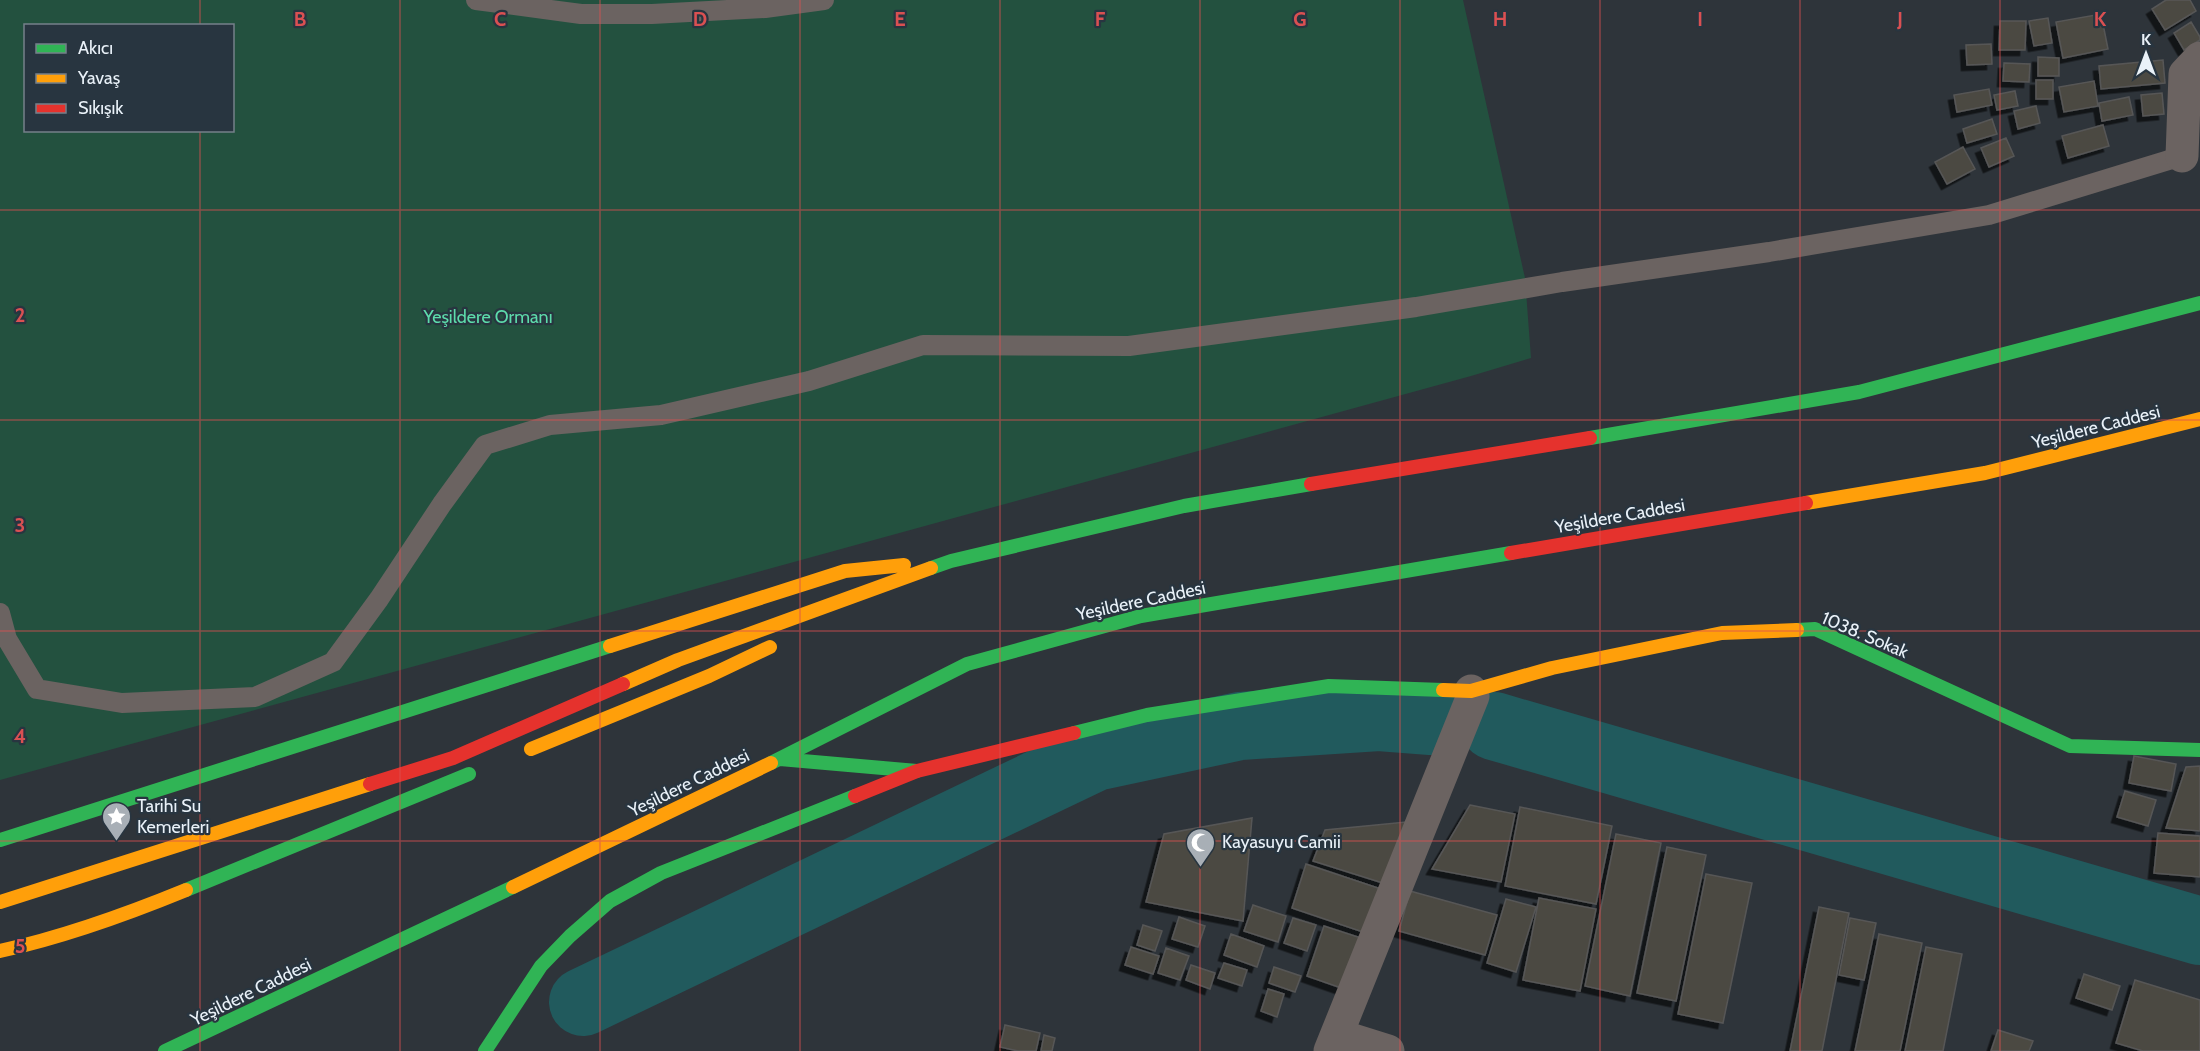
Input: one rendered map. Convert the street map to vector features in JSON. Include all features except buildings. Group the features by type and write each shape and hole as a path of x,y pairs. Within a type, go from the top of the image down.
{"main road":[{"path":"0,902 453,759 678,660 951,561 1184,506 1859,392 2144,320 2200,303"},
{"name":"Yeşildere Caddesi","path":"165,1051 199,1037 780,759 967,664 1142,616 1985,473 2200,420"},
{"path":"814,626 951,561"},
{"path":"0,840 845,571 951,561"},
{"name":"1038. Sokak","path":"916,771 1147,715 1329,686 1471,691 1552,668 1722,633 1815,629 2070,746 2200,750"},
{"path":"523,752 709,676 783,641"},
{"path":"780,759 916,771"},
{"path":"0,951 120,917 479,770"},
{"path":"485,1051 541,966 570,936 610,901 662,873 916,771"}],"street":[{"path":"2182,156 2185,74 2200,58"},
{"path":"1388,1051 1334,1043 1473,696 1471,691"}],"lane":[{"path":"476,0 581,14 663,14 765,8 824,0"},
{"path":"0,613 7,639 37,689 122,703 255,697 333,662 485,445 550,425 662,415 809,381 923,345 1129,346 1416,307 1804,246 1989,215 2182,156"}],"green space":[{"name":"Yeşildere Ormanı","path":"0,0 1463,0 1525,278 1531,358 0,780"}],"waterway":[{"path":"583,1002 1095,757 1240,726 1379,717 1431,721"},
{"path":"1494,726 2200,931"}],"traffic: fast":[{"path":"1590,438 1859,392 2200,303"},
{"path":"931,568 951,561 1184,506 1311,484"},
{"path":"771,763 967,664 1141,616 1511,553"},
{"path":"1797,630 1815,629 2070,746 2200,750"},
{"path":"0,840 610,646"},
{"path":"1074,733 1147,715 1329,686 1443,690"},
{"path":"780,759 917,771"},
{"path":"186,890 469,774"},
{"path":"485,1051 541,966 570,936 610,901 661,873 855,796"},
{"path":"165,1051 513,887"}],"traffic: slow":[{"path":"1806,503 1985,473 2200,419"},
{"path":"610,646 845,571 904,565"},
{"path":"623,684 678,660 931,568"},
{"path":"1443,690 1471,691 1552,668 1722,633 1797,630"},
{"path":"531,749 709,676 770,647"},
{"path":"513,887 771,763"},
{"path":"0,902 370,784"},
{"path":"0,951 94,925 186,890"}],"traffic: jam":[{"path":"1311,484 1590,438"},
{"path":"1511,553 1806,503"},
{"path":"370,784 453,758 623,684"},
{"path":"855,796 917,771 1074,733"}],"place":[{"name":"Tarihi Su Kemerleri","path":"116,842"},
{"name":"Kayasuyu Camii","path":"1201,868"}]}
